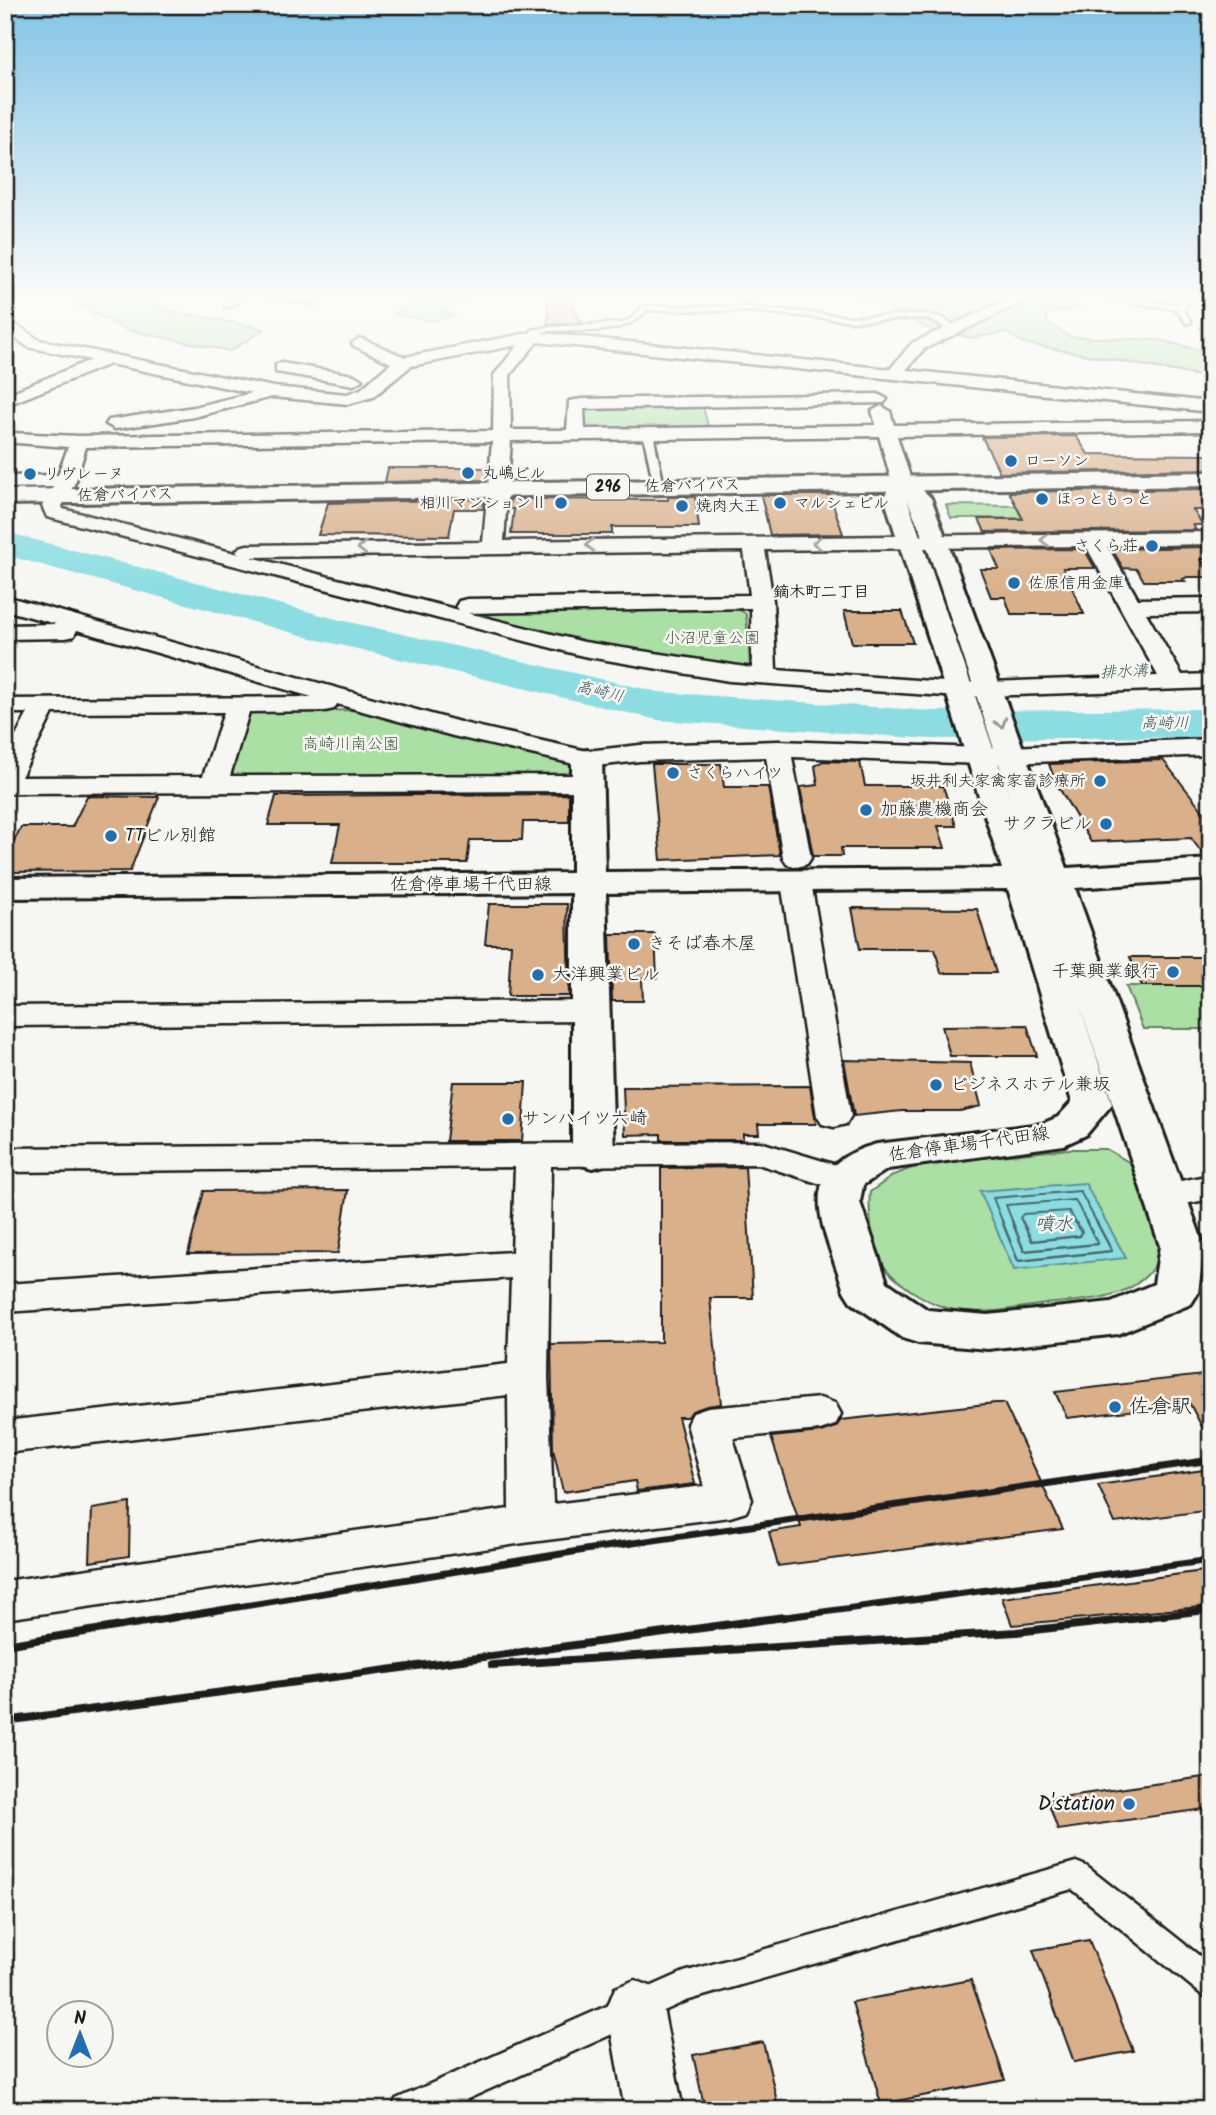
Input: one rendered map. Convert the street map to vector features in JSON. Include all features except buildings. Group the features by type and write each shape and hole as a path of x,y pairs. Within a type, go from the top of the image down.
{"main road":[{"name":"佐倉バイパス","path":"5,497 62,489 497,488 1211,479"},
{"path":"843,1179 839,1202 867,1291 918,1326 988,1332 1118,1318 1175,1293 1182,1245 1037,877 981,756 895,497 902,483 920,498 1013,755 1037,877"},
{"path":"587,771 593,1155"},
{"path":"1037,877 1084,878 1211,869"},
{"name":"佐倉停車場千代田線","path":"5,888 587,885 796,870 1037,877 1092,1104 1072,1126 1050,1136 877,1157 843,1179"}],"street":[{"path":"8,438 194,412 255,397"},
{"path":"324,397 348,399 360,397"},
{"path":"493,546 502,435 502,397"},
{"path":"710,397 716,433"},
{"path":"1112,397 1211,407"},
{"path":"576,435 575,405 878,399 902,483"},
{"path":"8,438 79,442 1211,426"},
{"path":"79,442 62,489 52,506 54,513 583,649 686,668 959,690 1211,681"},
{"path":"5,482 62,489"},
{"path":"203,552 1211,537"},
{"path":"1093,539 1134,606 1174,682"},
{"path":"754,544 762,601 764,676"},
{"path":"426,607 762,601"},
{"path":"5,603 523,746 587,771"},
{"path":"1134,606 1211,605"},
{"path":"5,632 104,631"},
{"path":"5,706 329,704 349,700"},
{"path":"214,784 239,705"},
{"path":"44,706 5,784 214,784 587,771 640,753 778,749 981,756 1209,751"},
{"path":"778,749 834,1116"},
{"path":"5,1016 590,1010"},
{"path":"5,1160 760,1153 843,1179"},
{"path":"531,1524 528,1377 533,1156"},
{"path":"1163,1196 1211,1187"},
{"path":"5,1298 529,1264"},
{"path":"5,1437 528,1377"},
{"path":"5,1600 531,1524 730,1500 708,1424 820,1414"},
{"path":"635,2008 654,2110"}],"lane":[{"path":"648,434 659,486"},
{"path":"407,2110 684,1987 1076,1875 1211,1984"}],"green space":[{"path":"695,404 703,407 709,430 585,432 580,407"},
{"path":"946,505 1016,506 1022,518 951,518"},
{"name":"小沼児童公園","path":"733,606 746,614 750,665 730,673 468,616 467,612"},
{"name":"高崎川南公園","path":"356,710 569,764 574,766 574,771 561,777 224,776 249,712"},
{"path":"1126,986 1210,986 1211,1029 1143,1029"},
{"path":"1068,1149 1106,1149 1132,1164 1161,1254 1152,1269 1127,1289 1112,1295 1080,1301 977,1312 955,1310 918,1295 893,1276 881,1262 872,1232 870,1192 894,1175 922,1164"}],"water":[{"name":"噴水","path":"1085,1183 1126,1258 1014,1270 980,1191"}],"waterway":[{"name":"排水溝","path":"1117,542 1108,544 1133,592"},
{"name":"高崎川","path":"5,543 334,631 658,706 931,725 1211,723"}],"railway":[{"path":"165,1619 591,1549 1211,1460"},
{"path":"771,1619 1211,1560"},
{"path":"1133,1619 1211,1610"},
{"path":"5,1645 176,1617"},
{"path":"5,1721 784,1617"},
{"path":"492,1665 1016,1632 1149,1617"}],"place":[{"name":"ローソン","path":"1011,461"},
{"name":"丸嶋ビル","path":"468,473"},
{"name":"リヴレーヌ","path":"30,474"},
{"name":"ほっともっと","path":"1042,499"},
{"name":"相川マンションⅡ","path":"561,503"},
{"name":"マルシェビル","path":"780,503"},
{"name":"焼肉大王","path":"682,506"},
{"name":"さくら荘","path":"1152,546"},
{"name":"佐原信用金庫","path":"1014,583"},
{"name":"さくらハイツ","path":"673,773"},
{"name":"坂井利夫家禽家畜診療所","path":"1100,781"},
{"name":"加藤農機商会","path":"866,810"},
{"name":"サクラビル","path":"1106,824"},
{"name":"TTビル別館","path":"111,836"},
{"name":"きそば春木屋","path":"634,944"},
{"name":"千葉興業銀行","path":"1173,972"},
{"name":"大洋興業ビル","path":"538,975"},
{"name":"ビジネスホテル兼坂","path":"936,1085"},
{"name":"サンハイツ六崎","path":"508,1119"},
{"name":"佐倉駅","path":"1115,1407"},
{"name":"D'station","path":"1129,1804"}],"district":[{"name":"鏑木町二丁目","path":"821,592"}]}
